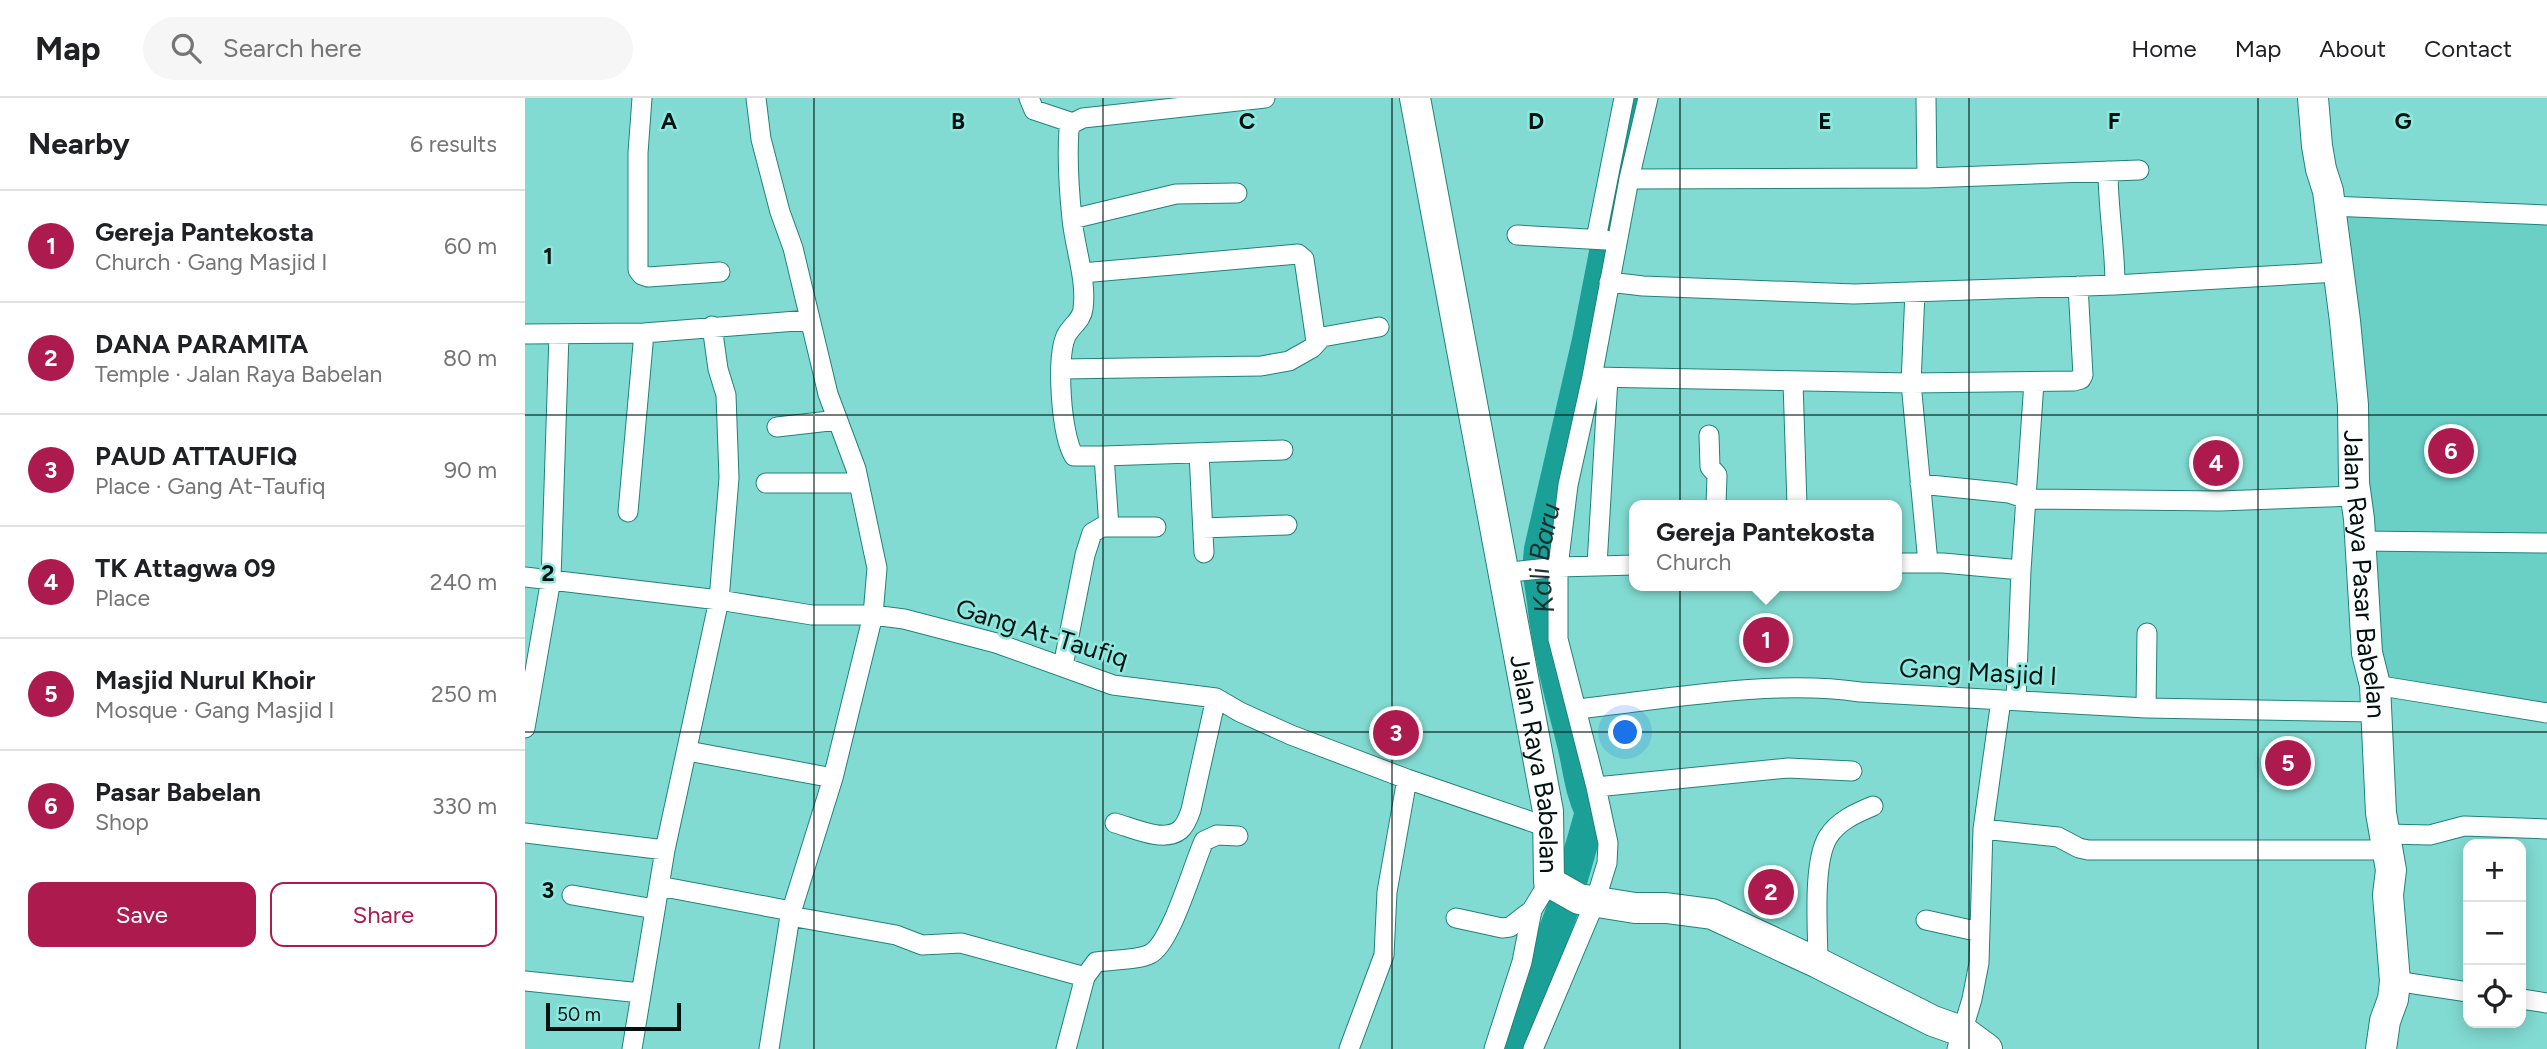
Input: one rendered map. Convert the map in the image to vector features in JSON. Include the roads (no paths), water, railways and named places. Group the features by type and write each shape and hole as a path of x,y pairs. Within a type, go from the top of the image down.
{"main road":[{"name":"Jalan Raya Babelan","path":"1415,98 1533,570 1550,828 1570,892"},
{"name":"Jalan Raya Pasar Babelan","path":"2313,98 2321,169 2328,191 2345,321 2353,405 2355,496 2367,653 2375,699 2381,813 2392,870 2388,895 2395,981 2381,1049"},
{"path":"1570,892 1635,908 1666,908 1713,914 1818,963 1933,1021 1969,1043"}],"street":[{"path":"642,98 638,153 638,270 648,277 720,272"},
{"path":"756,98 761,139 780,212 793,248 828,394 859,483 877,568 873,615 833,778 791,913 769,1049"},
{"path":"1029,98 1034,110 1073,122"},
{"path":"1265,98 1083,118 1073,122 1068,137 1072,219 1084,307 1082,315 1066,336 1061,387 1068,447 1074,456 1283,450"},
{"path":"1597,565 1600,378 1609,282 1606,240 1624,98"},
{"path":"1606,240 1629,180 1649,98"},
{"path":"1926,98 1927,178"},
{"path":"1629,180 1927,178 2139,170"},
{"path":"2108,171 2108,207 2115,252 2115,285"},
{"path":"1072,219 1176,194 1237,192"},
{"path":"2329,206 2547,215"},
{"path":"1517,235 1606,240"},
{"path":"1081,273 1298,254 1304,259 1316,342"},
{"path":"1609,282 1643,286 1854,294 2115,285 2337,272"},
{"path":"1600,378 1911,383 2074,381 2081,379 2083,375 2078,286"},
{"path":"1915,292 1911,383 1928,562"},
{"path":"525,334 644,333 809,320"},
{"path":"632,1049 665,850 719,600 729,478 726,395 718,369 712,326"},
{"path":"1062,369 1261,366 1289,361 1312,348 1322,337 1379,327"},
{"path":"628,512 644,333"},
{"path":"525,728 551,579 559,334"},
{"path":"1456,918 1502,928 1510,927 1532,910 1570,892 1607,863 1608,843 1578,709 1558,639 1533,570 1568,485 1600,378"},
{"path":"1793,382 1797,500"},
{"path":"1969,1043 1979,963 1983,830 2008,700 2027,499 2034,382"},
{"path":"777,427 838,420"},
{"path":"1709,435 1710,467 1717,475 1716,500"},
{"path":"1199,453 1204,553"},
{"path":"1104,456 1109,527"},
{"path":"766,482 859,483"},
{"path":"1920,484 1996,491 2027,499 2220,501 2355,496"},
{"path":"1203,528 1287,526"},
{"path":"1063,666 1089,538 1096,528 1156,527"},
{"path":"2360,541 2547,543"},
{"path":"1902,563 1928,562 2021,570"},
{"path":"1533,570 1629,565"},
{"name":"Gang At-Taufiq","path":"525,577 719,600 812,615 873,615 904,619 996,643 1113,685 1216,698 1291,735 1407,779 1550,828"},
{"path":"2146,708 2147,633"},
{"name":"Gang Masjid I","path":"1578,709 1734,692 1825,687 1860,692 2146,708 2375,699 2547,713"},
{"path":"1115,823 1166,835 1181,830 1191,810 1216,698"},
{"path":"688,751 833,778"},
{"path":"1596,787 1788,768 1852,771"},
{"path":"1349,1049 1384,955 1387,892 1407,779"},
{"path":"1818,963 1817,889 1821,857 1827,838 1839,824 1873,806"},
{"path":"1983,830 2058,837 2088,850 2386,842 2464,827 2547,830"},
{"path":"525,833 665,850"},
{"path":"1066,1049 1085,977 1096,962 1146,956 1157,949 1168,933 1204,841 1217,835 1238,836"},
{"path":"659,886 896,935 922,945 961,943 1085,977"},
{"path":"1532,1049 1570,892"},
{"path":"572,895 655,909"},
{"path":"1494,1049 1522,962 1532,910"},
{"path":"1926,920 1980,932"},
{"path":"525,981 641,993"},
{"path":"2395,981 2463,991"},
{"path":"2526,1000 2547,1003"}],"waterway":[{"name":"Kali Baru","path":"1510,1049 1565,903 1591,812 1582,787 1552,656 1545,620 1539,557 1588,340 1635,98"}],"place":[{"name":"Pasar Babelan","path":"2451,451"},
{"name":"TK Attagwa 09","path":"2216,463"},
{"name":"Gereja Pantekosta","path":"1766,640"},
{"name":"PAUD ATTAUFIQ","path":"1396,733"},
{"name":"Masjid Nurul Khoir","path":"2288,763"},
{"name":"DANA PARAMITA","path":"1771,892"}]}
